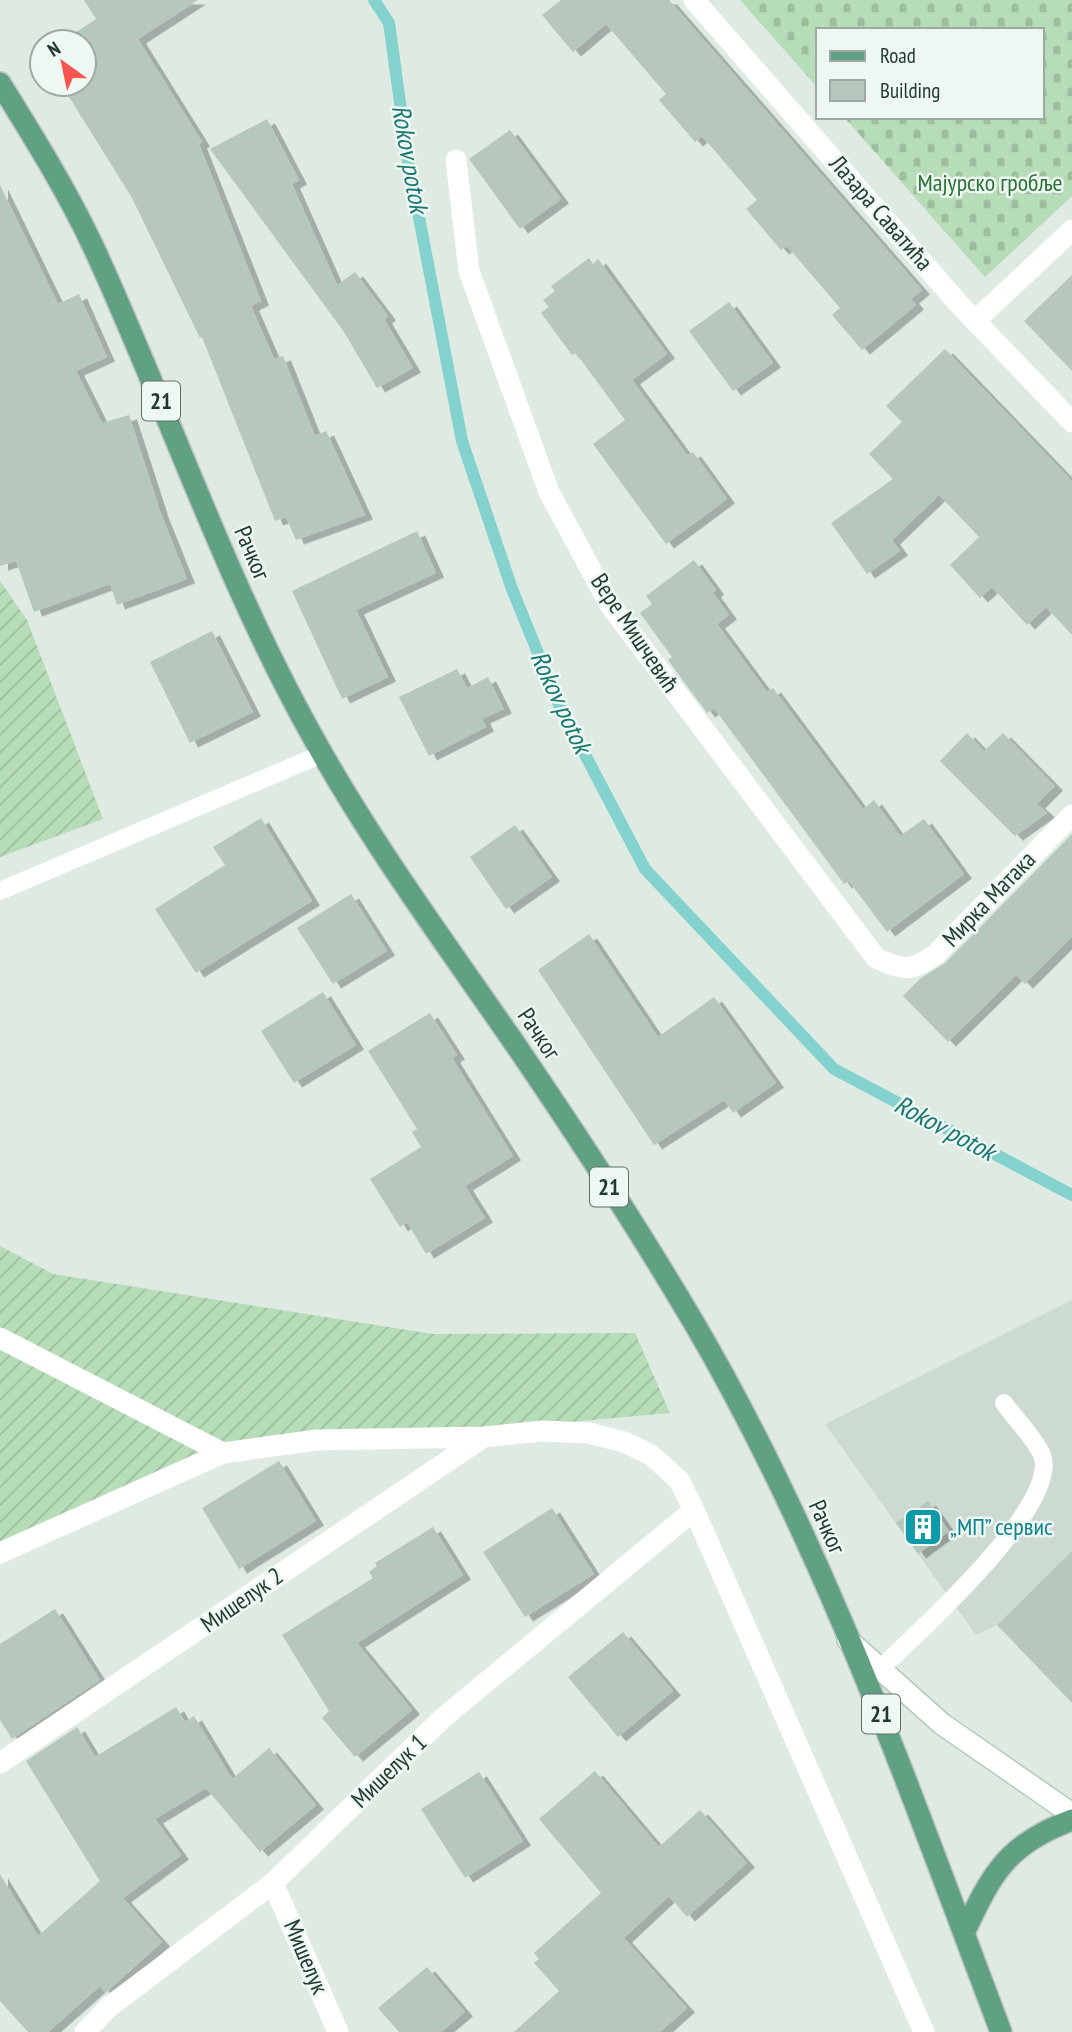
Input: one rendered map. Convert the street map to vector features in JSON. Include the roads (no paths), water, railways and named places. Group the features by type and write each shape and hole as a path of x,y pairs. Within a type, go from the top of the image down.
{"main road":[{"name":"Рачког","path":"0,83 44,153 90,241 172,426 265,648 322,754 383,853 579,1139 695,1326 781,1489 912,1789 1001,2032"},
{"path":"964,1933 1002,1862 1049,1829 1072,1820"}],"street":[{"name":"Лазара Саватића","path":"694,0 975,321 1072,422"},
{"name":"Вере Мишчевић","path":"456,160 470,271 496,351 548,492 610,605 876,958 898,969"},
{"path":"975,321 1072,230"},
{"name":"Мирка Матака","path":"898,969 917,967 936,954 1072,814"},
{"path":"0,1338 223,1453"},
{"path":"0,1552 223,1453 317,1440 484,1437 542,1431 589,1433 624,1442 651,1455 679,1480 694,1510 924,2032"},
{"name":"Мишелук 2","path":"0,1763 484,1437"},
{"name":"Мишелук 1","path":"86,2032 109,2007 273,1882 444,1717 694,1510"},
{"path":"848,1640 942,1724 1072,1814"},
{"name":"Мишелук","path":"273,1882 338,2032"}],"lane":[{"path":"0,891 322,754"},
{"path":"880,1669 951,1600 999,1548 1027,1511 1042,1475 1043,1457 1004,1403"}],"waterway":[{"name":"Rokov potok","path":"374,0 389,23 408,160 462,441 512,589 559,705 645,869 834,1069 1072,1195"}],"place":[{"name":"„МП” сервис","path":"923,1527"}],"park label":[{"name":"Мајурско гробље","path":"990,183"}]}
